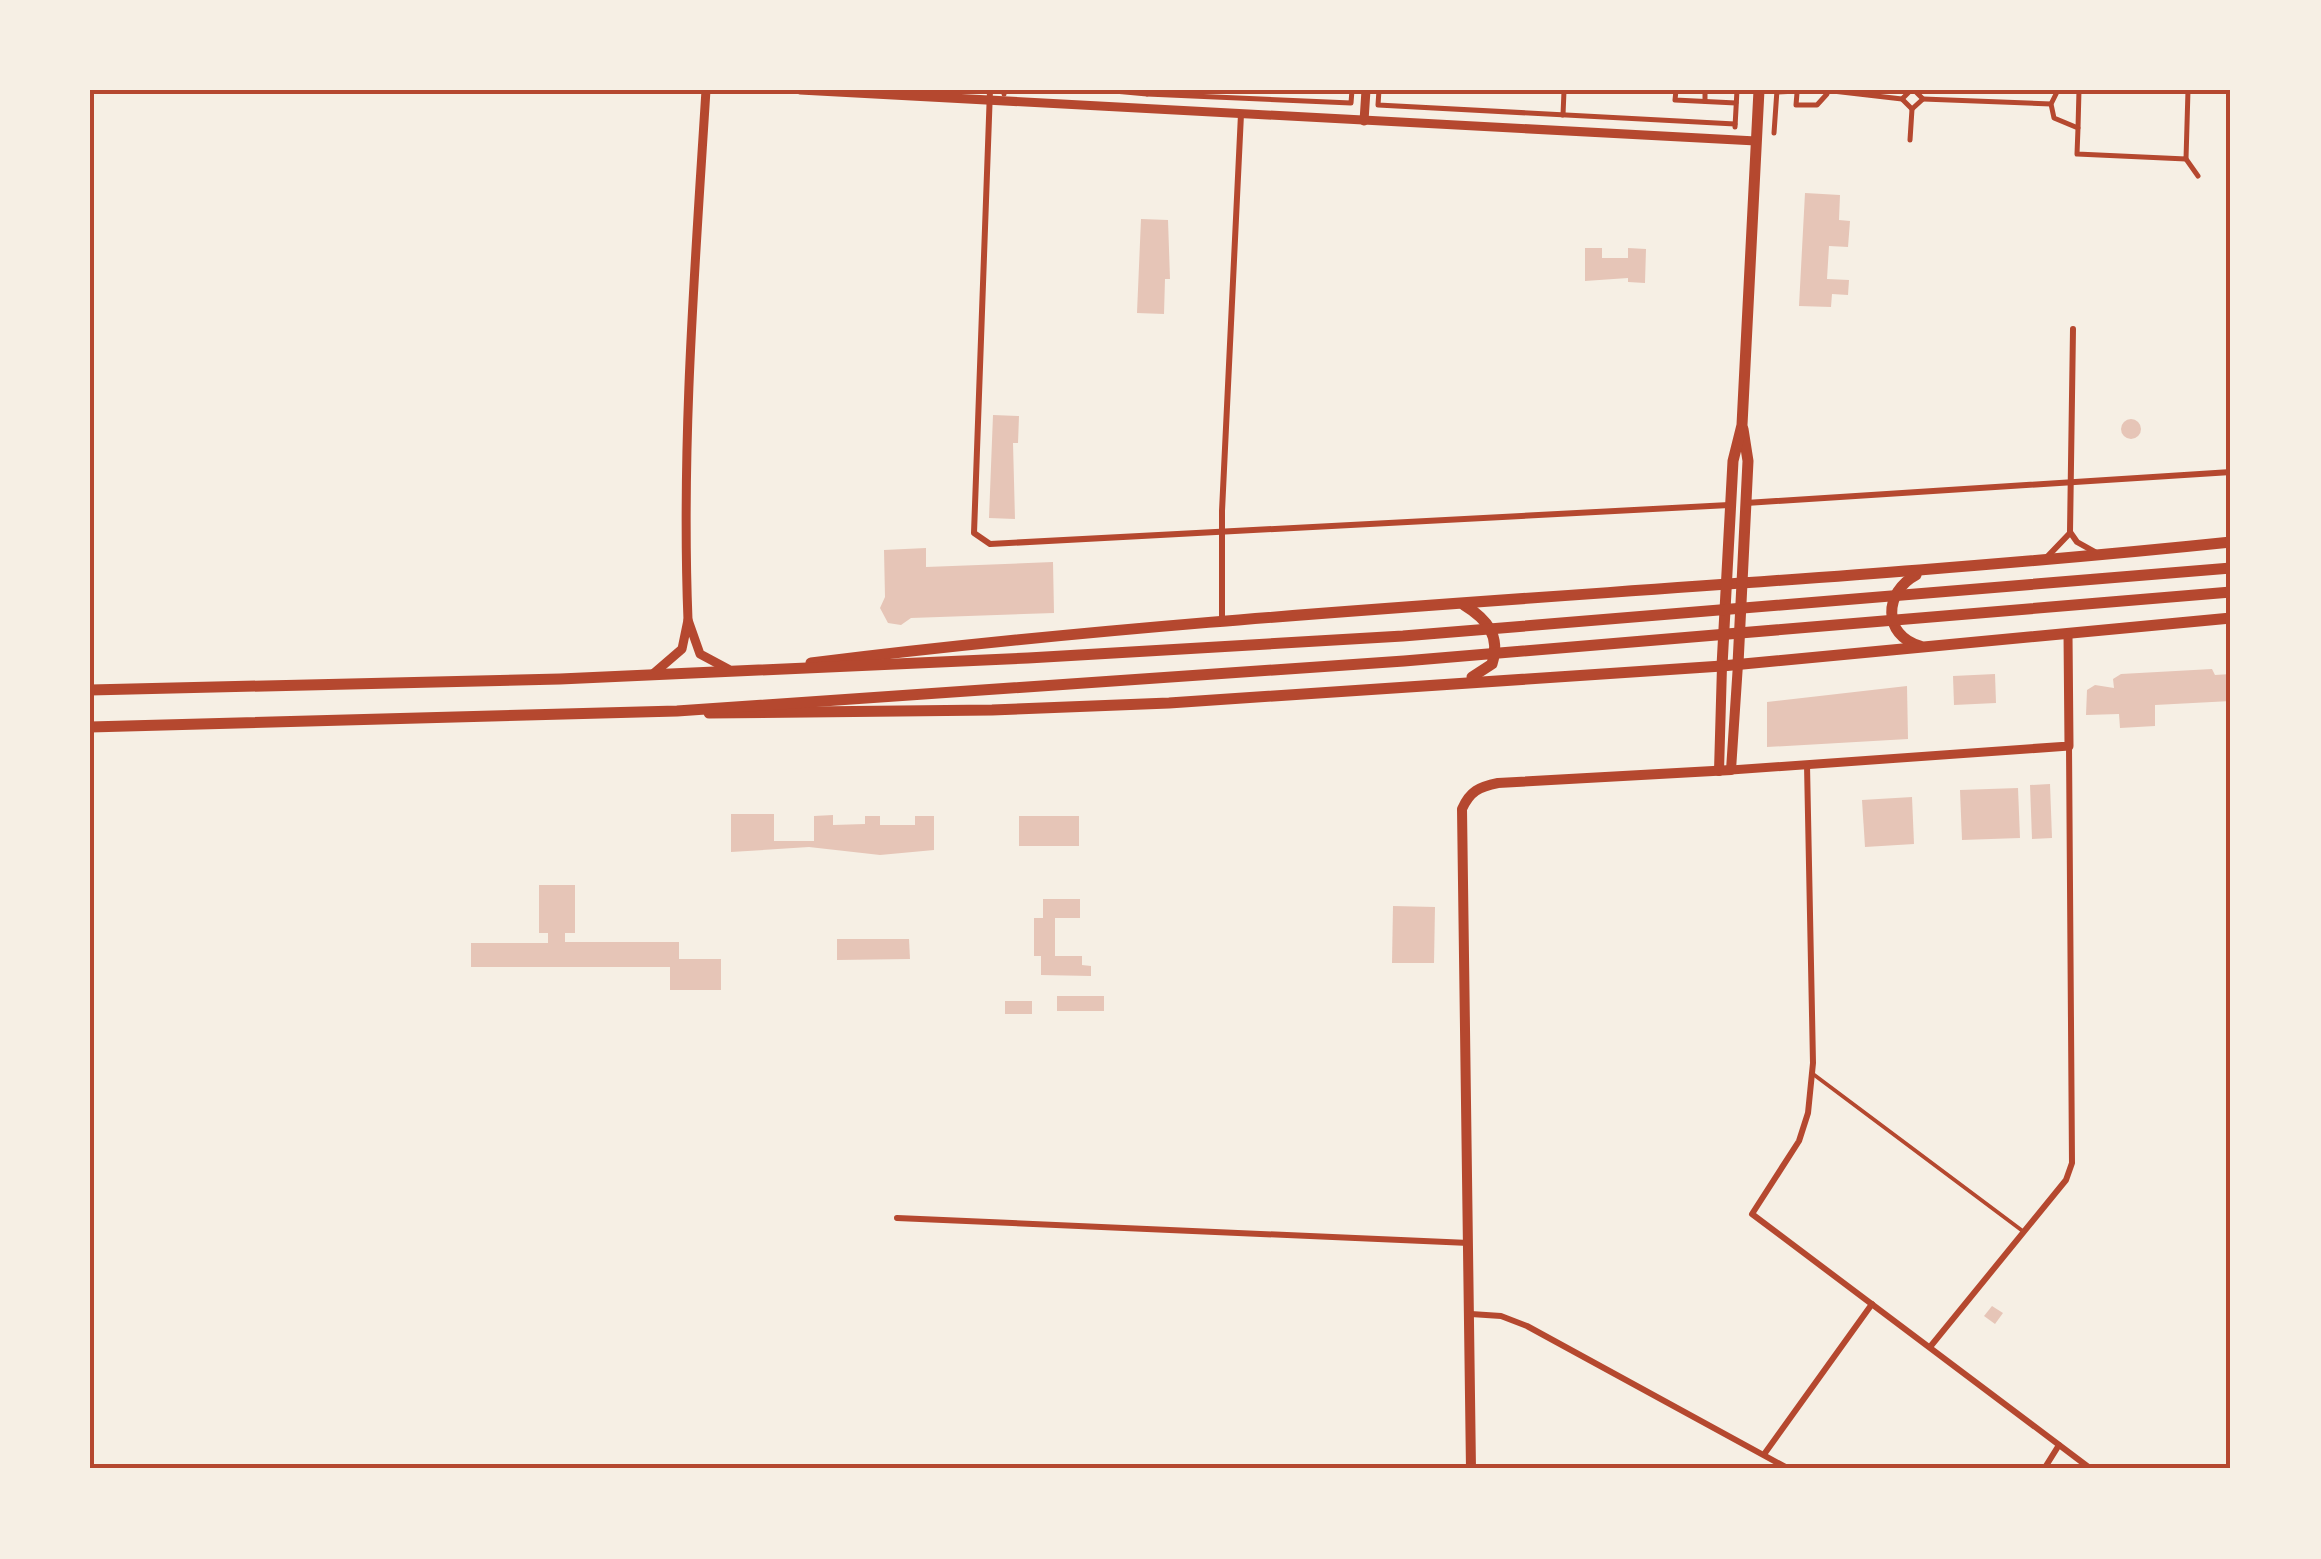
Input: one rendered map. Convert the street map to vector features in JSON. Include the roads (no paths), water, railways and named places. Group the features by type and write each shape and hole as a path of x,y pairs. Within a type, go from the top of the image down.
{"main road":[{"path":"1725,771 1724,587 1733,460 1742,425 1758,90"},
{"path":"1725,771 1743,585 1748,461 1742,425"},
{"path":"791,666 1018,637 1724,587 2231,542"},
{"path":"90,690 652,674 1028,658 1404,636 2231,568"},
{"path":"1925,647 1902,637 1892,621 1891,607 1900,586 1930,570"},
{"path":"90,727 677,711 1404,661 2231,592"},
{"path":"1458,681 1485,670 1496,650 1488,624 1464,604"},
{"path":"677,711 794,714 1050,708 1722,666 2231,618"},
{"path":"1472,1469 1462,809 1468,796 1479,787 1725,771"}],"street":[{"path":"652,674 682,650 688,620 686,418 706,90"},
{"path":"800,90 990,95 1240,114 1756,141"},
{"path":"1103,90 1351,103 1352,90"},
{"path":"1276,99 1277,90"},
{"path":"1364,121 1366,90"},
{"path":"1380,90 1378,105 1736,124 1736,90"},
{"path":"1563,115 1564,90"},
{"path":"1676,90 1675,100 1736,103"},
{"path":"1704,101 1705,90"},
{"path":"1902,99 1912,90 1923,98 2052,104"},
{"path":"2058,90 2052,104 2054,118 2078,128"},
{"path":"2079,90 2077,154 2186,159"},
{"path":"2188,90 2186,159 2198,176"},
{"path":"1774,133 1776,91 1797,92 1796,105 1817,105 1825,92 1902,99 1912,109"},
{"path":"990,95 974,533 990,544 1730,505"},
{"path":"1910,140 1912,109 1923,98"},
{"path":"1222,622 1222,531 1240,114"},
{"path":"2073,329 2070,532 2077,542 2106,555"},
{"path":"1746,503 2070,486 2231,472"},
{"path":"2038,561 2053,552 2070,532"},
{"path":"688,620 700,654 729,669"},
{"path":"1930,1348 2066,1180 2072,1163 2068,634"},
{"path":"1725,771 2069,746"},
{"path":"1807,765 1813,1074 1808,1113 1798,1141 1752,1214 2091,1469"},
{"path":"898,1218 1470,1243"},
{"path":"1764,1454 1872,1304"},
{"path":"1472,1314 1501,1316 1528,1326 1789,1469"},
{"path":"2044,1469 2059,1445"}],"lane":[{"path":"1813,1074 2024,1232"}]}
